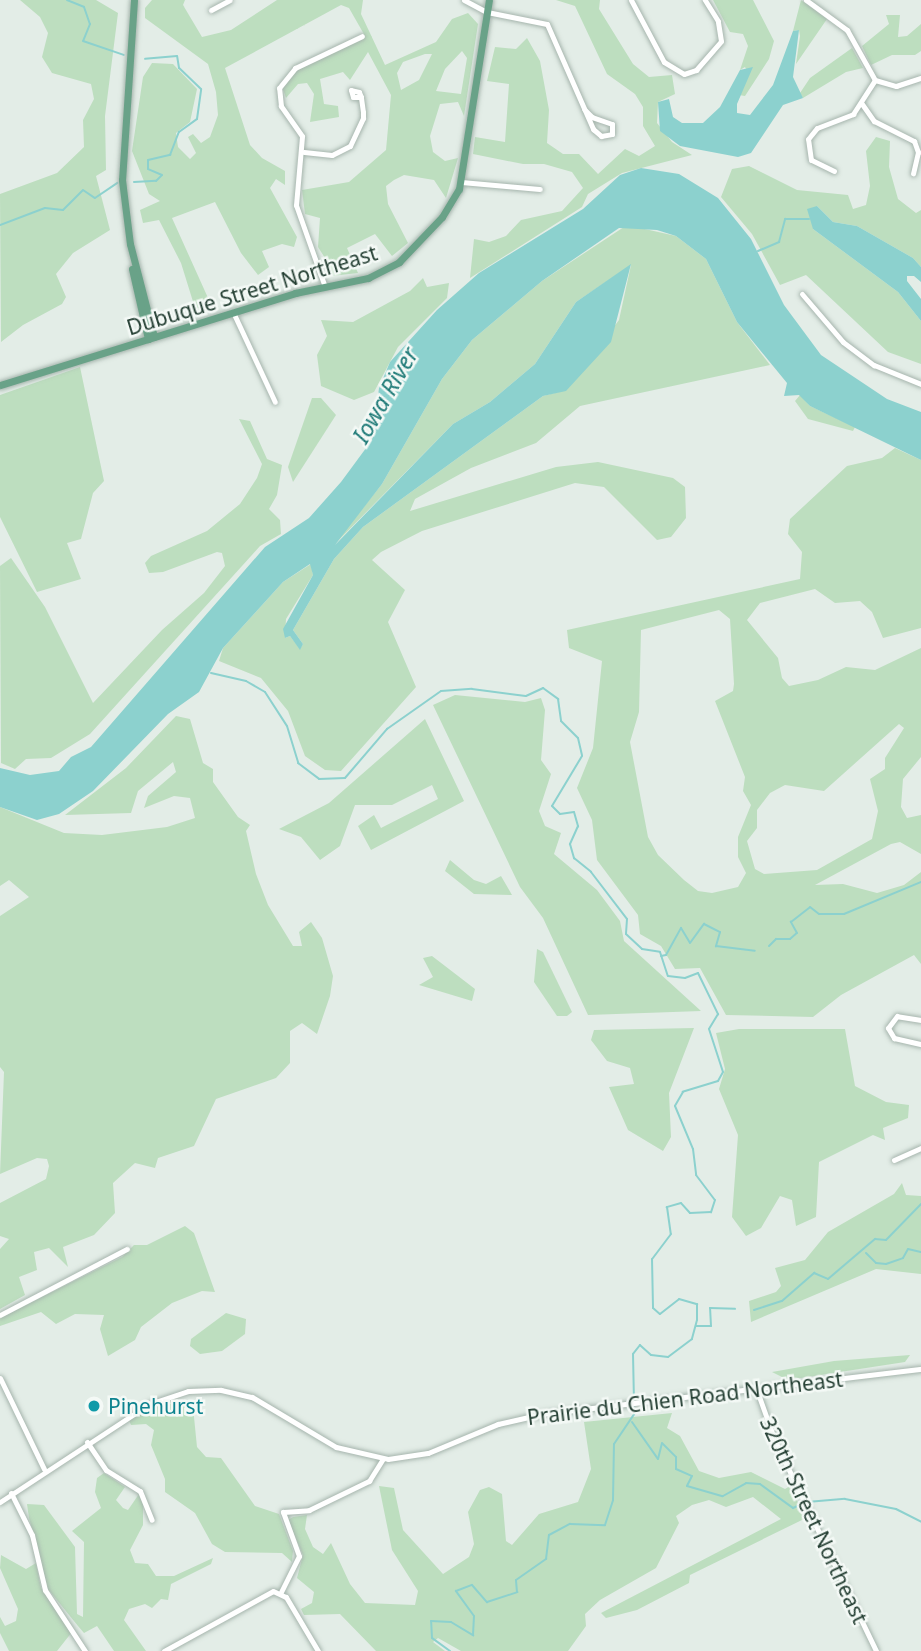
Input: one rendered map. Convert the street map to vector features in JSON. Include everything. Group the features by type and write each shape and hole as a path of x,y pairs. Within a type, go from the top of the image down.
{"main road":[{"path":"134,0 132,63 121,155 130,244 151,338"},
{"name":"Dubuque Street Northeast","path":"0,385 233,312 368,278 399,262 446,212 461,182 489,0"}],"street":[{"path":"211,10 230,0"},
{"path":"464,0 487,12 547,24 584,109 597,134 611,134 612,124 592,117 584,109"},
{"path":"631,0 664,62 684,74 696,70 721,41 718,20 705,0"},
{"path":"806,0 847,30 875,80 896,86 921,78"},
{"path":"325,287 295,200 304,152 300,131 280,102 280,83 295,68 362,36"},
{"path":"834,171 811,160 808,139 820,126 848,118 862,104 875,80"},
{"path":"304,152 332,155 350,146 362,124 361,97"},
{"path":"862,104 874,121 914,141 918,152 913,173"},
{"path":"461,182 540,188"},
{"path":"802,294 843,342 874,365 921,384"},
{"path":"233,312 275,402"},
{"path":"921,1020 897,1016 888,1030 894,1038 921,1044"},
{"path":"894,1160 921,1147"},
{"path":"0,1315 127,1249"},
{"name":"Prairie du Chien Road Northeast","path":"0,1502 44,1469 155,1402 188,1391 220,1390 261,1401 342,1450 383,1459 428,1453 526,1417 921,1369"},
{"path":"0,1378 44,1469"},
{"name":"320th Street Northeast","path":"756,1388 775,1441 876,1651"},
{"path":"87,1443 106,1470 140,1491 152,1520"},
{"path":"281,1592 299,1556 283,1512 309,1510 369,1481 383,1459"},
{"path":"11,1493 32,1535 45,1590 85,1651"},
{"path":"164,1651 270,1592 281,1592"},
{"path":"281,1592 318,1651"}],"green space":[{"path":"20,0 96,0 118,13 105,116 106,170 96,176 110,230 73,253 56,274 66,297 62,304 23,325 1,342 0,194 57,173 84,147 83,120 94,99 91,84 52,73 42,57 48,33 40,17"},
{"path":"152,0 185,0 183,5 202,37 231,30 277,0 363,0 361,14 385,65 436,42 452,19 468,13 478,24 464,116 458,102 440,104 430,136 433,152 445,161 458,158 446,198 434,180 404,175 394,180 386,186 388,204 408,243 392,256 375,234 347,248 358,273 331,276 330,266 318,247 320,218 305,214 302,190 349,182 386,150 391,95 368,52 350,80 343,72 320,79 324,104 338,106 339,117 310,122 314,94 307,83 298,84 286,98 283,89 295,69 365,36 349,8 341,5 225,68 250,145 262,158 285,171 285,185 276,179 270,188 297,237 294,247 282,244 262,251 269,267 258,275 241,253 215,202 172,218 213,309 195,308 181,263 159,220 143,223 140,210 160,201 149,194 132,151 143,77 152,63 173,64 197,89 190,122 176,133 178,147 190,159 196,153 188,137 193,134 201,143 210,137 218,115 216,92 208,64 145,18 145,8","holes":["462,51 467,58 461,94 436,91 445,69","432,54 419,80 401,90 397,73 403,62"]},
{"path":"556,0 600,0 599,9 633,64 649,77 672,75 675,94 658,102 657,123 672,142 692,155 622,173 588,194 582,207 470,278 474,239 489,242 506,236 521,220 562,211 583,188 572,172 544,164 523,164 473,154 475,137 505,142 509,84 487,81 495,47 516,49 527,38 540,61 549,110 547,143 563,154 579,154 598,174 625,149 639,156 655,146 643,126 643,107 635,94 607,74 575,6"},
{"path":"713,0 753,0 774,41 769,59 745,96 739,95 749,75 745,67 740,70 748,46 743,34 730,32"},
{"path":"801,0 827,19 796,64 800,36 799,30 793,31"},
{"path":"886,15 900,15 898,37 907,36 921,24 921,51 915,55 892,55 871,65 862,46 889,24"},
{"path":"852,48 863,68 846,72 803,98 800,93 810,78"},
{"path":"876,137 890,141 889,167 898,199 916,213 921,210 921,267 913,258 857,226 833,222 817,206 813,229 898,292 921,321 921,364 888,352 806,275 780,285 752,234 721,197 732,169 749,166 797,190 848,195 853,209 866,205 870,186 866,151"},
{"path":"627,225 676,236 706,259 737,322 770,365 580,406 536,443 471,468 415,499 410,511 556,467 598,462 673,478 685,487 686,518 671,537 657,540 604,487 575,483 422,531 381,552 372,560 405,590 388,622 416,687 341,771 325,770 305,756 288,711 261,678 219,661 223,648 283,582 311,564 313,575 286,619 285,638 290,636 300,649 303,644 293,630 334,559 363,527 543,396 566,390 619,320 631,265 576,302 535,364 490,402 453,424 331,548 382,484 442,379 472,340 542,281"},
{"path":"423,278 427,287 449,283 447,298 398,347 374,392 354,400 321,386 317,355 327,336 321,320 353,322 410,291"},
{"path":"80,367 104,481 93,493 81,539 67,543 81,579 37,592 0,517 0,395"},
{"path":"800,395 810,406 855,427 853,431 808,419 795,401"},
{"path":"312,398 321,398 336,415 293,482 288,467"},
{"path":"239,419 250,421 267,459 282,465 277,495 269,509 280,520 281,534 260,546 90,734 51,758 26,759 15,769 1,763 0,566 11,558 45,607 93,703 162,630 204,593 225,566 222,553 217,552 163,572 149,573 145,563 151,556 207,531 240,504 257,478 262,464"},
{"path":"895,448 921,460 921,628 883,638 872,612 860,601 835,603 815,589 760,603 747,620 778,658 782,678 789,686 818,680 846,667 875,670 921,648 921,757 903,779 901,807 907,818 921,815 921,854 900,842 891,844 815,885 843,884 877,893 904,885 921,872 921,964 914,955 841,995 813,1017 726,1015 700,968 675,969 661,946 640,934 638,915 597,860 592,820 577,788 593,748 602,661 569,648 567,630 800,579 802,552 788,534 790,519 847,466 882,458","holes":["719,610 730,619 734,684 733,691 715,701 745,777 743,791 751,805 738,837 738,857 746,873 738,887 712,893 698,891 684,880 658,855 648,837 630,742 639,712 641,630","899,724 904,728 885,758 885,769 870,779 878,811 872,839 817,870 764,874 755,869 747,841 757,828 757,810 770,793 785,785 824,791"]},
{"path":"455,695 525,702 541,698 545,710 541,760 551,774 539,811 545,826 561,833 554,854 597,890 620,921 624,941 701,1011 588,1015 543,918 520,887 433,705"},
{"path":"176,716 190,719 203,763 213,769 213,782 238,817 250,825 246,831 256,874 268,905 293,946 302,946 299,932 311,922 322,938 333,976 330,996 317,1034 302,1023 290,1031 290,1063 276,1078 216,1099 194,1146 158,1158 155,1168 135,1163 113,1183 115,1213 94,1235 63,1247 68,1267 49,1248 34,1252 37,1270 19,1277 25,1295 0,1309 0,1249 9,1239 0,1236 0,1203 46,1179 49,1166 47,1159 37,1158 0,1174 4,1072 0,1067 0,916 29,897 9,880 0,886 0,807 64,833 102,835 167,827 195,818 190,798 174,796 144,808 148,796 176,772 173,762 138,791 131,813 65,815 126,768"},
{"path":"425,719 464,801 371,850 358,826 374,815 381,828 438,799 432,785 392,805 355,805 340,846 320,860 301,837 279,829 329,803"},
{"path":"450,860 474,880 486,884 501,876 512,895 474,894 445,871"},
{"path":"537,949 543,952 572,1012 567,1016 557,1016 534,982"},
{"path":"432,956 475,989 472,1001 419,985 433,977 423,958"},
{"path":"694,1028 669,1093 671,1137 663,1151 628,1130 609,1087 634,1084 630,1068 607,1061 591,1040 594,1030"},
{"path":"739,1029 845,1029 855,1086 886,1102 909,1105 908,1118 883,1128 885,1140 873,1135 819,1162 816,1217 796,1226 792,1200 780,1196 761,1228 746,1236 732,1217 738,1135 719,1089 725,1069 716,1033"},
{"path":"902,1183 906,1195 921,1196 921,1274 876,1269 751,1322 749,1301 776,1292 781,1286 775,1268 805,1260 828,1232 894,1194"},
{"path":"185,1226 194,1233 215,1292 202,1291 172,1303 141,1327 135,1340 108,1356 100,1329 104,1315 75,1314 56,1324 41,1312 0,1326 0,1318 122,1257 134,1245 147,1245"},
{"path":"226,1313 246,1319 245,1334 222,1351 200,1354 190,1346 191,1339"},
{"path":"910,1355 905,1362 788,1380 772,1372 834,1361"},
{"path":"162,1403 193,1407 197,1447 206,1457 221,1458 255,1506 279,1514 293,1551 292,1562 282,1553 225,1552 212,1544 195,1513 165,1492 165,1479 151,1445 154,1430 146,1424 131,1425 129,1420"},
{"path":"672,1413 667,1428 680,1436 699,1471 719,1478 751,1472 785,1489 790,1486 806,1518 690,1575 689,1583 637,1610 606,1618 601,1613 781,1519 753,1497 726,1507 709,1500 692,1505 676,1516 679,1523 656,1568 600,1600 585,1614 586,1626 568,1651 461,1651 438,1638 433,1642 445,1651 376,1651 340,1614 304,1615 301,1609 312,1603 314,1592 297,1578 303,1555 288,1520 293,1517 307,1515 305,1529 313,1547 323,1554 331,1543 350,1584 365,1603 415,1605 418,1591 392,1550 379,1486 394,1488 403,1530 443,1574 469,1557 474,1544 468,1512 480,1490 489,1487 502,1494 506,1541 512,1545 539,1514 578,1502 591,1469 584,1422"},
{"path":"104,1473 125,1487 116,1500 123,1508 128,1510 139,1494 143,1505 143,1525 130,1550 135,1563 148,1564 156,1576 174,1576 213,1558 211,1564 171,1584 168,1600 161,1599 152,1608 145,1604 129,1609 124,1620 146,1651 114,1651 97,1626 84,1633 48,1589 29,1518 27,1504 44,1505 75,1547 77,1614 83,1617 84,1542 72,1531 101,1508 95,1492 97,1478"},
{"path":"1,1555 26,1569 36,1563 41,1588 72,1632 57,1651 9,1651 0,1633 0,1617 5,1626 16,1621 18,1609 0,1568"}],"water":[{"path":"799,30 793,77 803,98 783,105 751,153 738,157 680,146 660,131 658,102 669,99 673,117 682,123 703,123 720,107 740,70 753,67 737,104 737,113 750,115 773,85 793,31"},
{"name":"Iowa River","path":"641,168 679,174 718,198 751,239 784,305 821,355 887,399 921,412 921,460 810,406 799,395 784,396 787,383 737,322 706,259 676,236 657,230 619,228 542,281 472,340 442,379 382,484 335,545 453,424 490,402 535,364 576,302 631,264 611,342 566,391 543,396 363,527 334,559 293,630 303,644 300,650 290,636 285,638 283,629 313,575 310,564 283,582 223,648 199,692 168,714 93,791 59,814 37,820 0,807 0,768 30,775 59,771 71,757 91,747 265,547 309,518 341,482 372,440 379,388 390,362 437,310 479,273 583,209 620,175"},
{"path":"817,206 833,222 857,226 913,258 921,267 921,282 914,276 907,276 907,281 921,299 921,321 898,292 813,229 807,209"}],"waterway":[{"path":"67,0 84,7 90,24 83,41 124,55"},
{"path":"134,182 156,181 162,175 148,169 148,160 170,155 179,132 197,119 201,89 179,68 177,56 145,59"},
{"path":"0,225 45,208 63,210 83,190 95,198 117,183"},
{"path":"758,251 779,242 785,219 809,219"},
{"path":"211,673 246,681 265,692 287,726 298,763 319,779 345,778 387,729 441,691 472,689 526,696 543,688 558,699 561,721 578,738 582,756 552,806 560,814 574,812 578,826 570,844 574,858 591,872 627,919 626,934 642,949 660,952 668,976 685,978 698,973 718,1014 709,1029 723,1072 718,1081 683,1092 675,1106 693,1149 696,1175 715,1200 711,1212 690,1213 681,1203 667,1207 671,1234 652,1259 653,1308 660,1314 679,1299 697,1304 697,1320 692,1339 668,1357 651,1355 640,1345 633,1354 634,1400"},
{"path":"769,946 776,939 790,939 797,933 791,922 810,907 819,914 844,914 921,882"},
{"path":"661,956 666,955 681,928 690,943 704,924 720,932 716,946 755,951"},
{"path":"754,1310 782,1301 814,1273 828,1279 875,1239 886,1240 921,1204"},
{"path":"866,1253 876,1263 886,1264 903,1258 908,1249 921,1252"},
{"path":"696,1326 711,1326 710,1308 735,1309"},
{"path":"450,1651 432,1638 431,1621 451,1622 473,1635 474,1616 456,1591 472,1585 487,1602 517,1592 516,1580 546,1559 549,1535 570,1524 605,1525 613,1500 614,1444 634,1414 634,1405"},
{"path":"632,1422 658,1459 662,1443 676,1457 676,1469 692,1476 687,1486 723,1496 746,1483 760,1484 793,1508 802,1504"},
{"path":"807,1502 845,1499 896,1509 921,1522"}],"place":[{"name":"Pinehurst","path":"94,1406"}]}
